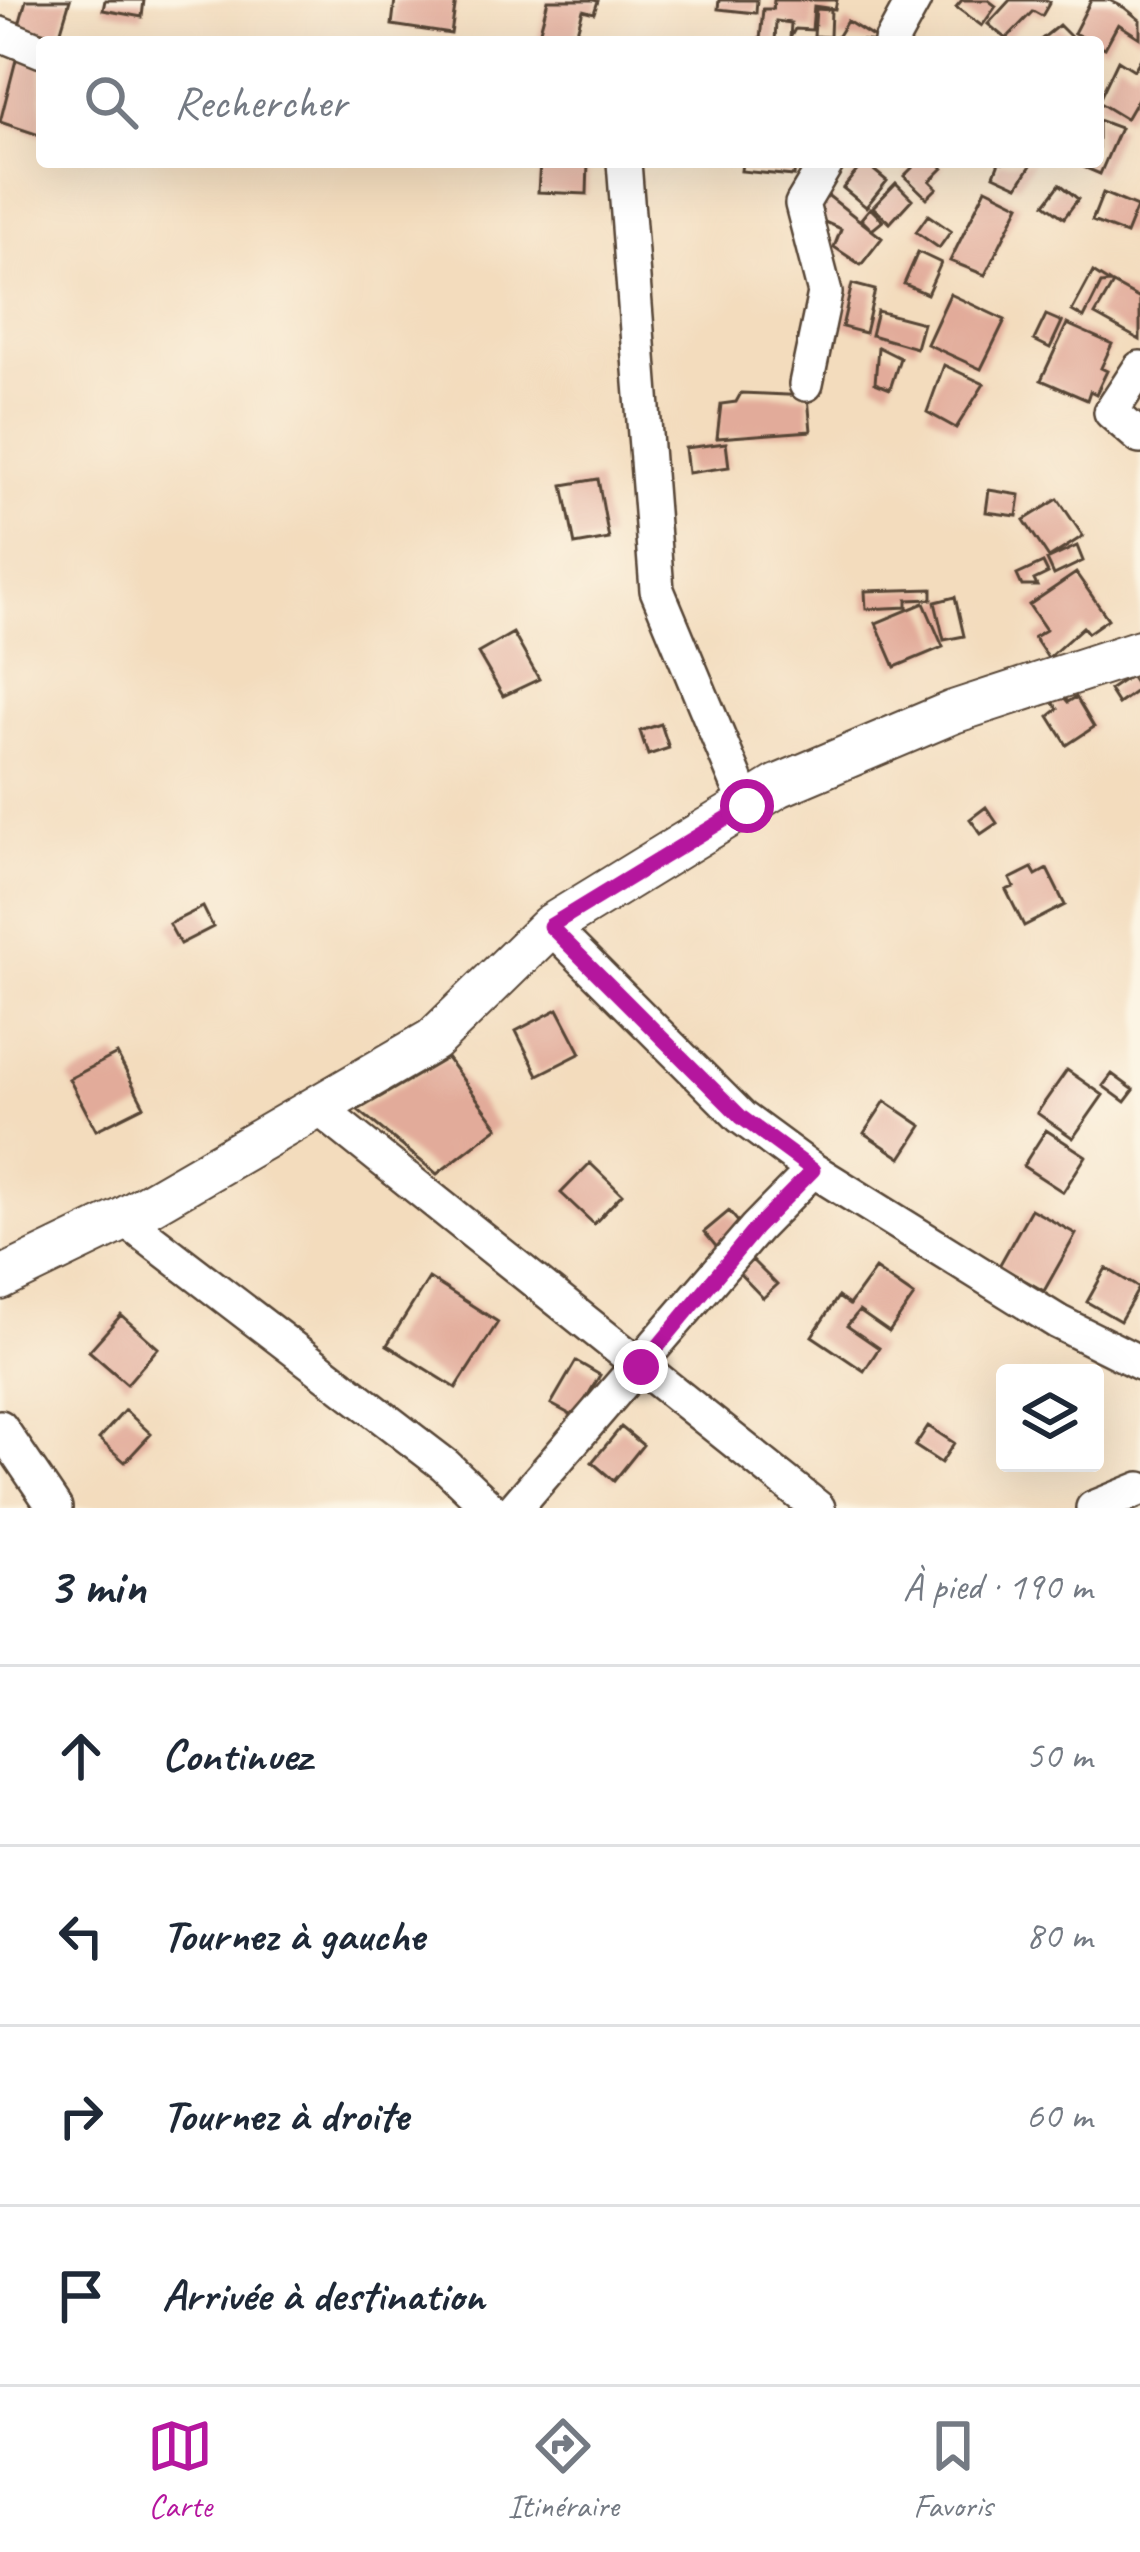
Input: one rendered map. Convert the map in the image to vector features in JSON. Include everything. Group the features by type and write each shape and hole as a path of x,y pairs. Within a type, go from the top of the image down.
{"street":[{"path":"894,36 914,0"},
{"path":"0,34 36,49"},
{"path":"623,168 657,590 747,806"},
{"path":"806,384 825,293 802,204 823,168"},
{"path":"1140,368 1111,412 1140,437"},
{"path":"0,1279 124,1219 433,1040 550,926 778,786 953,712 1140,651"},
{"path":"550,926 741,1117 813,1170 1058,1322 1140,1363"},
{"path":"317,1107 818,1508"},
{"path":"515,1508 756,1228 813,1170"},
{"path":"124,1219 445,1465 490,1508"},
{"path":"0,1427 55,1508"},
{"path":"1093,1508 1140,1489"}],"building":[{"path":"26,0 70,0 59,36 19,25"},
{"path":"105,0 144,0 142,17 103,10"},
{"path":"395,0 456,0 451,34 392,25"},
{"path":"548,0 598,1 594,13 583,10 576,36 539,36"},
{"path":"719,0 757,0 756,13 718,9"},
{"path":"774,0 837,0 835,9 814,6 812,30 795,29 790,36 791,23 776,21 775,36 760,36 763,9 773,9"},
{"path":"962,0 988,0 996,6 982,26 956,7"},
{"path":"1010,0 1050,2 1042,16 1033,11 1009,36 988,24"},
{"path":"1091,0 1109,0 1140,20 1140,38 1118,24 1105,48 1104,36 1074,33"},
{"path":"816,9 831,10 830,36 814,36"},
{"path":"847,21 871,36 838,36"},
{"path":"1059,25 1070,36 1045,36"},
{"path":"17,56 36,62 36,134 0,122"},
{"path":"1118,60 1134,70 1140,60 1140,95 1126,119 1104,106 1104,89"},
{"path":"1104,122 1120,128 1104,165"},
{"path":"540,168 588,168 587,194 538,192"},
{"path":"741,168 795,168 794,176"},
{"path":"859,168 871,168 887,181 866,207 843,188"},
{"path":"912,168 943,168 930,181 937,188 927,198 904,176"},
{"path":"997,168 1029,168 1018,186 994,175"},
{"path":"896,183 912,199 890,223 873,207"},
{"path":"1060,184 1078,199 1064,218 1045,204"},
{"path":"986,188 1020,205 985,275 950,261"},
{"path":"821,190 882,238 861,265 834,247 841,229 816,218 822,210 811,203"},
{"path":"1103,193 1137,207 1126,234 1092,221"},
{"path":"870,208 883,221 872,230 861,219"},
{"path":"928,215 951,231 939,248 916,232"},
{"path":"918,252 941,263 927,294 904,284"},
{"path":"1093,272 1110,283 1101,284 1084,318 1072,311"},
{"path":"852,284 875,290 865,333 842,327"},
{"path":"1113,284 1140,299 1140,340 1095,315"},
{"path":"950,294 1005,320 981,369 927,344"},
{"path":"877,311 923,323 916,348 871,335"},
{"path":"1046,315 1062,322 1050,348 1034,340"},
{"path":"1067,324 1112,344 1101,368 1107,371 1096,394 1090,391 1087,400 1041,380"},
{"path":"878,347 900,358 890,389 875,383"},
{"path":"944,365 984,384 956,428 927,412"},
{"path":"741,393 808,396 811,431 717,438 721,404 736,402"},
{"path":"726,443 729,467 688,473 685,448"},
{"path":"598,479 609,539 575,545 563,485"},
{"path":"989,490 1020,495 1017,516 986,512"},
{"path":"1058,499 1083,536 1049,558 1024,520"},
{"path":"1077,546 1083,561 1054,575 1047,560"},
{"path":"1043,563 1048,573 1034,580 1037,586 1022,586 1017,575"},
{"path":"1076,573 1108,619 1088,633 1083,627 1048,658 1034,637 1046,630 1029,605"},
{"path":"932,589 932,599 907,600 907,607 866,609 865,591"},
{"path":"955,597 964,636 944,640 935,602"},
{"path":"924,603 943,647 895,667 876,623"},
{"path":"513,633 539,679 503,696 478,653"},
{"path":"1130,676 1139,689 1118,704 1109,690"},
{"path":"1061,694 1068,702 1076,697 1094,727 1067,745 1049,716 1058,709 1053,702"},
{"path":"661,724 669,748 648,755 640,731"},
{"path":"986,807 997,823 981,834 970,819"},
{"path":"1032,868 1036,875 1047,869 1065,905 1024,926 1006,890 1014,887 1010,879"},
{"path":"203,907 213,927 180,944 169,924"},
{"path":"558,1009 581,1053 538,1075 516,1031"},
{"path":"117,1054 144,1106 96,1130 69,1079"},
{"path":"447,1058 498,1127 437,1174 358,1110"},
{"path":"1067,1070 1103,1095 1073,1138 1037,1113"},
{"path":"1112,1074 1134,1090 1125,1102 1103,1086"},
{"path":"885,1101 922,1126 901,1158 864,1133"},
{"path":"1046,1130 1086,1156 1063,1192 1023,1166"},
{"path":"590,1163 622,1194 594,1224 561,1193"},
{"path":"1031,1209 1076,1234 1044,1291 999,1266"},
{"path":"729,1211 744,1229 720,1251 704,1232"},
{"path":"752,1260 777,1285 763,1298 739,1273"},
{"path":"1106,1268 1139,1288 1120,1321 1087,1302"},
{"path":"875,1269 914,1296 889,1332 859,1311 847,1326 879,1348 864,1371 812,1336 838,1297 849,1305"},
{"path":"429,1278 498,1322 456,1388 387,1345"},
{"path":"121,1315 158,1348 127,1384 89,1351"},
{"path":"576,1361 600,1375 575,1417 551,1404"},
{"path":"125,1410 151,1434 125,1462 99,1439"},
{"path":"928,1426 954,1443 941,1463 915,1446"},
{"path":"621,1427 643,1445 614,1481 592,1462"}],"route":[{"path":"641,1367 756,1228 813,1170 741,1117 550,926 747,806"}]}
